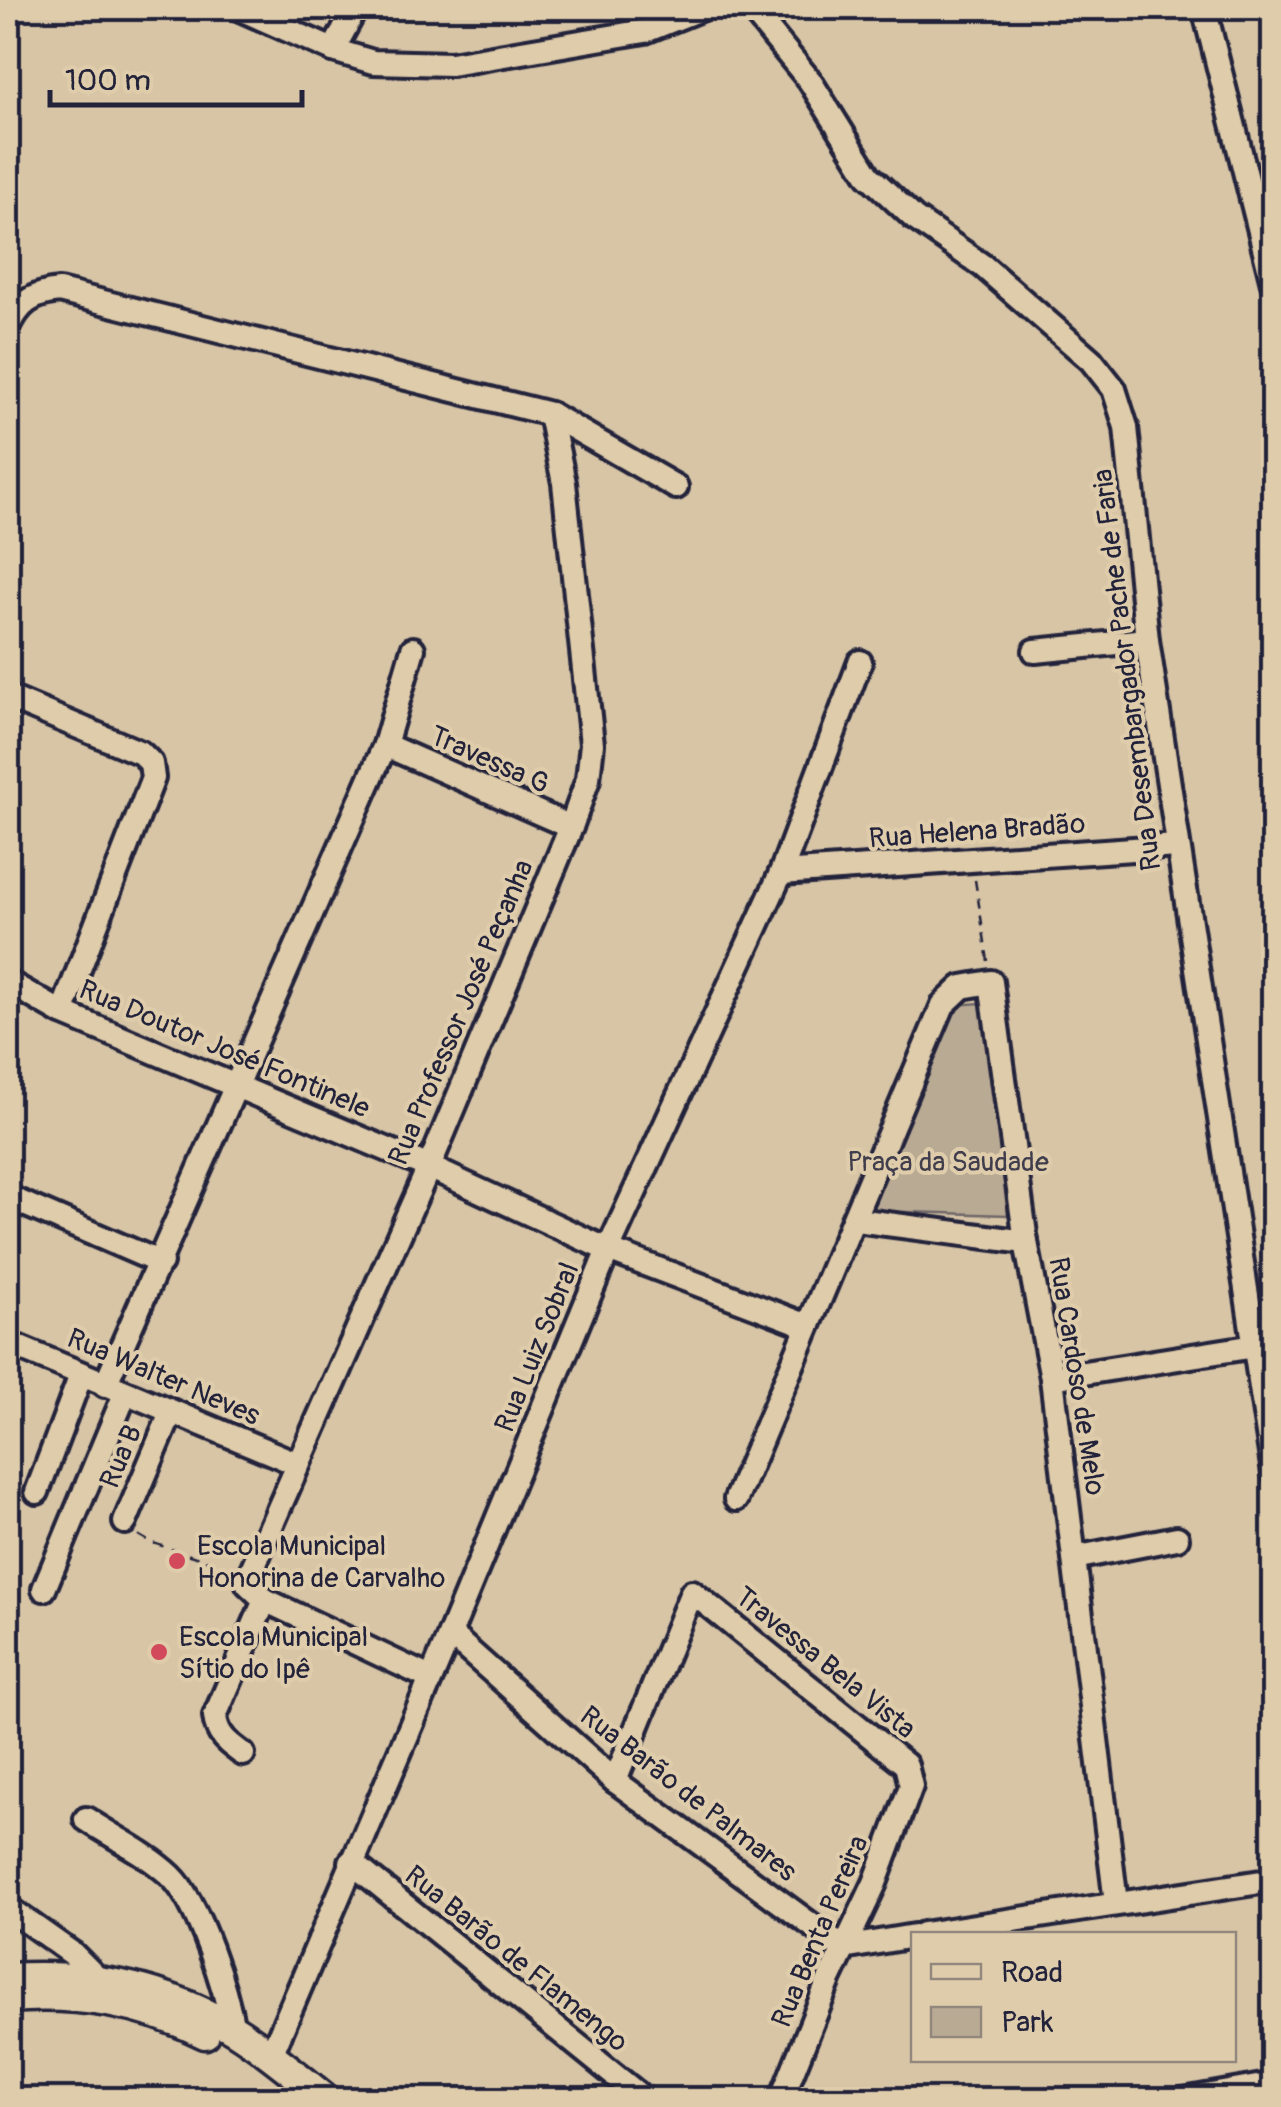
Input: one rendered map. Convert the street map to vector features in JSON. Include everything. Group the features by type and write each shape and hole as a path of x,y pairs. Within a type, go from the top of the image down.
{"main road":[{"path":"8,1978 97,1978 166,1996 233,2029 326,2100"},
{"path":"8,1998 99,1999 151,2013 201,2031 240,2054 300,2100"}],"street":[{"path":"238,8 333,50 373,62 451,64 646,31 702,8"},
{"path":"333,50 356,8"},
{"name":"Rua Desembargador Pache de Faria","path":"746,8 758,16 810,81 870,176 914,218 983,266 1091,360 1114,390 1126,427 1147,640 1162,722 1176,846 1264,1345 1274,1473"},
{"path":"1204,8 1274,288"},
{"path":"11,320 30,296 59,291 550,414 676,486"},
{"name":"Rua Professor José Peçanha","path":"250,1574 428,1167 588,779 592,744 564,483 550,414"},
{"path":"1035,652 1147,640"},
{"path":"44,1590 161,1263 235,1084 385,746 413,649"},
{"name":"Rua Luiz Sobral","path":"271,2056 608,1250 781,873 860,662"},
{"path":"8,697 141,753 150,763 153,778 62,1013"},
{"name":"Travessa G","path":"385,746 571,828"},
{"name":"Rua Helena Bradão","path":"781,873 1176,846"},
{"name":"Rua Doutor José Fontinele","path":"8,982 62,1013 428,1167 608,1250 808,1326"},
{"path":"736,1498 944,1006 962,987 992,982"},
{"name":"Rua Cardoso de Melo","path":"992,982 1026,1242 1052,1378 1116,1903"},
{"path":"8,1197 161,1263"},
{"path":"856,1220 1026,1242"},
{"name":"Rua Walter Neves","path":"8,1343 298,1464"},
{"path":"1052,1378 1264,1345"},
{"path":"37,1492 82,1375"},
{"name":"Rua B","path":"125,1522 171,1413"},
{"path":"1074,1558 1177,1538"},
{"path":"250,1574 248,1584 265,1600 430,1678"},
{"name":"Travessa Bela Vista","path":"615,1781 692,1592 906,1766 910,1786"},
{"path":"243,1754 222,1738 215,1716 265,1600"},
{"name":"Rua Barão de Palmares","path":"450,1634 615,1781 843,1948"},
{"name":"Rua Benta Pereira","path":"780,2100 843,1948 875,1883 910,1786"},
{"path":"86,1819 171,1876 185,1895 228,2000 233,2029"},
{"name":"Rua Barão de Flamengo","path":"351,1862 646,2100"},
{"path":"935,1932 1274,1880"},
{"path":"8,1908 73,1954 97,1978"},
{"path":"843,1948 911,1937"},
{"path":"1183,2100 1274,2084"}],"path":[{"path":"972,860 992,982"},
{"path":"125,1522 150,1542 250,1574"}],"green space":[{"name":"Praça da Saudade","path":"982,1003 1008,1215 872,1211 950,1005"}],"place":[{"name":"Escola Municipal Honorina de Carvalho","path":"177,1561"},
{"name":"Escola Municipal Sítio do Ipê","path":"159,1652"}]}
